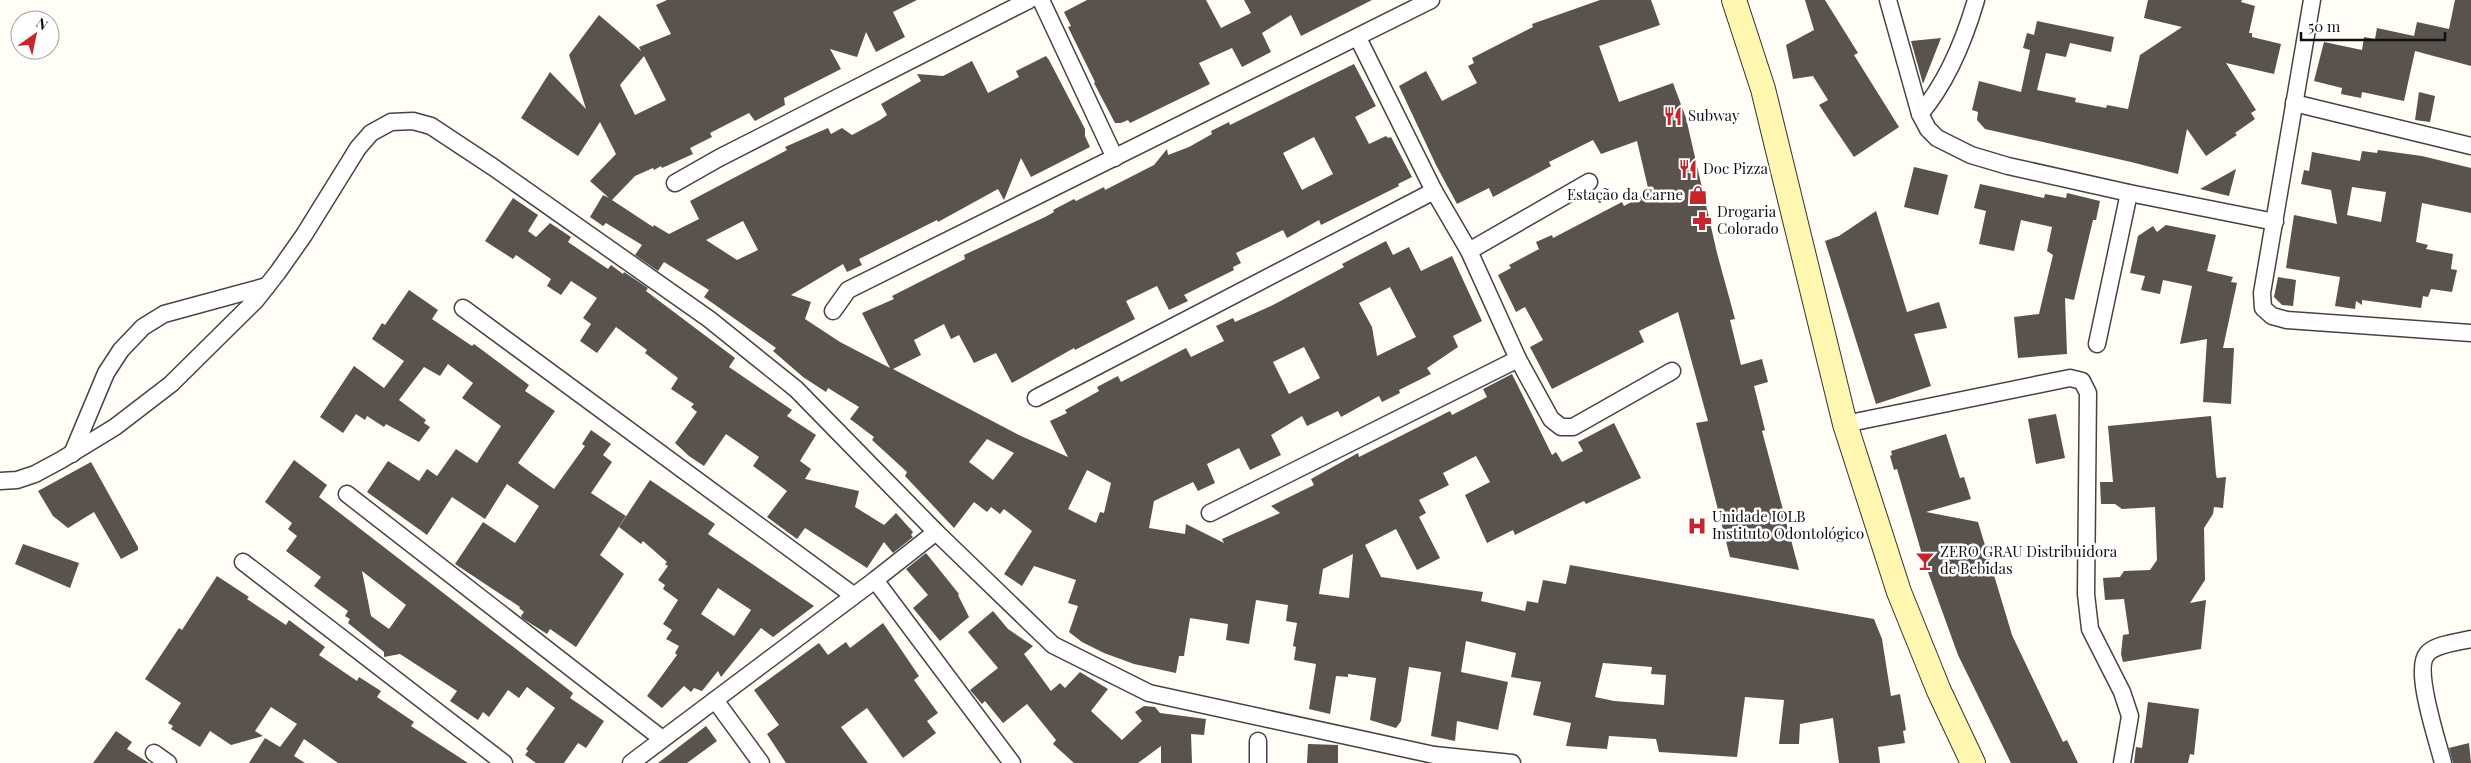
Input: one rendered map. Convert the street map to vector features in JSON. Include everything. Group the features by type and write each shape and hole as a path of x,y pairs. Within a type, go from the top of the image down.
{"street":[{"path":"675,182 1029,0"},
{"path":"1041,0 1115,158"},
{"path":"833,311 848,290 1358,38 1431,0"},
{"path":"1734,0 1763,89 1845,424 1899,592 1938,691 1973,763"},
{"path":"1888,0 1920,114 1928,129 1937,138 1971,155 2008,166 2129,193 2275,222"},
{"path":"1920,114 1936,95 1954,61 1976,0"},
{"path":"2312,0 2262,294 2263,308 2272,316 2286,320 2471,333"},
{"path":"1358,38 1434,191 1469,251 1518,359 1551,419 1560,427 1573,427 1672,371"},
{"path":"2294,103 2471,146"},
{"path":"0,481 17,480 35,474 72,454 116,427 171,384 256,300 304,235 358,148 371,133 391,122 413,121 431,126 493,167 701,314 796,389 936,532 1053,645 1149,694 1434,755 1512,763"},
{"path":"1469,251 1589,182"},
{"path":"1036,398 1434,191"},
{"path":"2098,344 2129,193"},
{"path":"72,454 106,373 121,350 143,327 164,314 267,286"},
{"path":"463,308 853,595"},
{"path":"1210,513 1518,359"},
{"path":"1845,424 2070,378 2082,381 2088,393 2086,594 2090,628 2122,692 2130,716 2122,763"},
{"path":"348,494 661,738"},
{"path":"631,763 661,738 716,700 936,532"},
{"path":"243,562 504,763"},
{"path":"875,580 1012,763"},
{"path":"2443,763 2424,681 2423,662 2426,655 2432,650 2471,639"},
{"path":"716,700 761,763"},
{"path":"1258,741 1258,763"},
{"path":"154,753 168,763"}],"building":[{"path":"667,0 917,0 893,12 905,37 876,52 866,32 857,57 830,49 841,69 784,98 785,105 755,121 749,113 710,133 712,137 690,148 693,154 662,168 661,166 654,170 653,168 635,176 612,200 653,227 654,225 669,234 699,219 690,201 787,150 785,147 828,128 831,134 842,128 852,135 880,120 887,115 881,104 921,81 917,74 943,76 972,61 988,93 1019,77 1016,71 1046,56 1049,60 1085,129 1085,136 1090,147 1031,177 1021,158 1004,200 998,189 938,222 937,220 859,259 862,265 847,272 843,264 791,295 811,302 805,319 840,342 890,368 862,313 894,299 892,296 965,259 964,255 1045,217 1054,212 1053,210 1074,199 1076,201 1104,187 1105,190 1154,165 1167,149 1168,155 1189,147 1212,134 1211,131 1229,122 1230,125 1354,64 1376,106 1355,117 1369,144 1386,136 1388,138 1391,137 1412,177 1398,184 1399,186 1321,225 1319,220 1287,238 1283,230 1236,253 1241,263 1233,267 1234,270 1184,295 1188,301 1169,310 1157,286 1126,301 1135,319 1075,350 1074,348 1012,383 996,353 974,363 959,335 951,339 944,324 914,340 921,355 893,369 1021,436 1068,457 1050,421 1067,413 1065,410 1099,391 1097,387 1118,376 1121,382 1186,348 1191,357 1224,341 1216,326 1233,318 1235,322 1273,305 1344,267 1342,264 1386,241 1393,255 1409,247 1421,271 1452,256 1482,321 1453,336 1458,347 1427,368 1431,374 1399,390 1400,393 1382,402 1379,396 1341,417 1338,411 1307,426 1302,416 1271,435 1281,455 1250,470 1239,448 1207,464 1215,483 1198,491 1193,482 1154,501 1149,528 1185,534 1186,524 1224,543 1222,539 1280,513 1271,506 1314,485 1311,479 1358,453 1359,457 1450,411 1452,415 1487,397 1483,389 1512,374 1552,455 1556,452 1562,462 1583,451 1578,442 1614,423 1641,478 1586,504 1584,501 1515,535 1513,530 1487,543 1465,495 1490,482 1476,456 1443,473 1449,485 1419,500 1426,513 1419,517 1440,558 1417,570 1396,529 1365,545 1381,577 1483,592 1481,601 1525,611 1527,601 1538,603 1543,580 1566,584 1570,565 1874,619 1882,639 1891,696 1900,694 1906,730 1903,731 1905,743 1878,747 1880,763 1839,763 1833,718 1800,724 1799,744 1779,744 1784,700 1745,697 1737,757 1659,752 1656,739 1609,736 1607,749 1566,746 1571,723 1533,715 1541,682 1511,677 1516,653 1466,641 1461,672 1508,682 1498,730 1457,721 1455,741 1431,736 1441,672 1409,667 1401,721 1396,728 1370,720 1376,678 1348,674 1348,677 1336,676 1330,714 1309,709 1316,664 1294,660 1296,647 1293,646 1297,623 1286,621 1288,605 1256,600 1249,644 1226,640 1228,624 1190,618 1184,656 1179,656 1176,673 1134,664 1104,653 1082,642 1069,632 1078,606 1068,603 1076,580 1034,566 1022,586 1004,574 1032,531 1004,509 1000,514 991,507 987,512 974,502 954,528 905,476 907,472 872,440 874,437 850,419 859,407 828,388 826,392 803,377 773,351 776,348 704,297 709,290 664,262 658,271 635,255 642,245 606,223 603,226 590,217 603,195 609,198 590,181 616,154 600,122 578,156 521,118 550,72 586,109 569,55 599,15 641,51 639,47 671,34 656,5","holes":["644,56 666,100 635,115 620,85","1314,137 1333,174 1302,190 1283,153","743,221 758,250 737,260 706,240","1390,287 1416,337 1377,356 1372,327 1359,303","1304,347 1320,378 1289,394 1273,362","987,439 1014,453 993,480 969,462","1087,470 1111,483 1104,513 1100,512 1096,523 1068,509","1353,554 1349,598 1319,594 1323,569","1603,663 1652,667 1651,674 1666,675 1664,705 1614,701 1595,697"]},
{"path":"1087,0 1206,0 1221,28 1251,13 1244,0 1372,0 1301,36 1291,15 1262,33 1271,52 1242,67 1232,48 1199,63 1210,84 1130,123 1128,120 1115,123 1068,27 1071,26 1064,12"},
{"path":"1600,0 1651,0 1660,25 1599,46 1619,102 1673,83 1686,118 1717,253 1735,319 1730,320 1741,365 1762,359 1768,382 1754,386 1765,430 1762,431 1799,570 1730,557 1696,423 1708,421 1678,312 1639,331 1644,342 1552,389 1530,347 1543,340 1525,307 1516,312 1498,275 1511,268 1509,265 1539,249 1536,242 1552,235 1553,238 1622,202 1624,206 1649,192 1637,141 1601,154 1593,140 1549,162 1551,166 1493,197 1489,188 1457,204 1436,165 1399,86 1426,71 1442,101 1477,83 1468,66 1474,63 1472,58 1533,27 1532,24"},
{"path":"1805,0 1825,0 1858,53 1854,55 1899,127 1854,157 1819,105 1828,100 1813,76 1793,79 1786,45 1814,30"},
{"path":"2148,0 2242,0 2241,2 2255,6 2249,33 2252,33 2252,37 2281,44 2274,74 2226,63 2256,110 2251,113 2255,119 2235,133 2237,135 2206,156 2187,129 2178,174 1985,129 1977,120 1978,112 1972,110 1979,81 2021,92 2030,50 2023,48 2027,33 2034,35 2037,21 2114,37 2111,52 2070,43 2066,57 2046,53 2037,90 2076,98 2075,102 2106,108 2107,105 2128,109 2140,55 2182,27 2144,18"},
{"path":"2455,0 2471,0 2471,66 2415,51 2404,101 2362,92 2361,98 2341,94 2342,88 2314,81 2324,42 2362,50 2364,37 2375,39 2377,28 2414,36 2417,22 2449,29"},
{"path":"1941,38 1923,84 1911,41"},
{"path":"2419,92 2435,96 2430,122 2415,120"},
{"path":"2378,150 2422,156 2471,168 2471,213 2422,203 2416,242 2428,245 2426,249 2453,254 2451,269 2457,270 2452,292 2431,289 2428,297 2423,296 2421,308 2362,300 2362,305 2356,301 2355,309 2335,306 2340,277 2286,268 2294,215 2337,224 2331,190 2301,184 2304,170 2309,171 2312,152 2360,161 2362,151 2377,153","holes":["2352,187 2386,192 2381,222 2347,215"]},
{"path":"1914,167 1948,175 1938,215 1904,207"},
{"path":"2236,169 2229,196 2200,189"},
{"path":"1980,184 2044,198 2045,194 2066,198 2067,193 2100,201 2096,220 2093,220 2074,300 2065,298 2067,354 2018,358 2014,317 2039,314 2053,255 2047,251 2052,227 2021,220 2014,251 1979,244 1986,211 1974,208"},
{"path":"513,198 538,215 528,231 536,237 550,223 571,237 568,242 608,269 611,265 648,288 646,291 735,358 729,367 792,410 787,416 816,435 800,461 811,469 805,479 859,491 855,507 884,525 896,513 913,532 911,535 913,537 893,553 884,542 867,568 805,528 797,539 767,517 787,491 753,466 759,457 726,434 704,466 689,456 675,443 697,412 691,407 694,404 671,389 678,378 645,353 647,350 616,327 597,353 580,341 591,324 583,318 597,298 571,281 561,295 547,286 551,279 516,255 513,259 485,241"},
{"path":"1876,211 1907,312 1939,302 1947,328 1914,334 1931,386 1876,404 1825,241 1839,236"},
{"path":"2166,225 2216,235 2207,271 2233,277 2231,282 2237,283 2223,348 2234,348 2231,404 2203,402 2207,339 2180,344 2192,286 2163,280 2160,294 2141,290 2145,276 2130,273 2138,236 2153,226 2157,232"},
{"path":"2278,277 2296,280 2293,306 2282,305 2274,297"},
{"path":"409,290 438,310 432,319 472,346 474,344 529,385 525,391 555,411 518,463 554,489 585,446 582,444 591,430 611,444 603,455 612,462 591,493 626,516 600,555 624,574 576,647 550,629 547,634 522,618 521,616 524,612 520,607 455,564 483,522 515,543 539,506 507,484 485,519 452,497 427,535 367,492 388,461 419,481 427,469 437,476 456,449 477,463 501,426 462,398 473,383 448,364 440,376 424,367 399,400 426,420 424,423 430,427 419,442 386,424 384,427 367,416 365,420 356,414 343,433 320,417 354,366 384,388 404,361 372,339 382,323 385,325"},
{"path":"2056,414 2065,458 2036,464 2028,419"},
{"path":"2211,416 2216,475 2217,478 2226,477 2223,508 2214,507 2213,514 2204,528 2205,580 2190,603 2206,600 2201,649 2123,662 2121,654 2123,635 2129,634 2124,599 2105,600 2103,578 2120,577 2124,571 2150,570 2157,560 2155,507 2122,509 2115,504 2101,504 2100,482 2113,482 2108,426"},
{"path":"1946,434 1960,478 1964,477 1971,499 1926,512 1978,522 2012,635 2063,742 2067,740 2078,763 2011,763 1958,655 1924,561 1897,469 1894,470 1890,456 1892,455 1891,451"},
{"path":"294,460 327,485 319,497 573,693 570,698 604,721 586,748 578,743 564,763 536,763 525,755 528,751 526,749 555,708 527,687 519,698 508,690 489,717 483,712 478,720 450,701 457,691 400,654 384,657 384,652 348,623 350,619 345,616 348,611 314,586 321,577 286,551 297,536 288,529 292,523 265,502","holes":["362,571 406,605 389,629 371,616"]},
{"path":"91,462 138,547 138,550 121,559 94,512 68,528 53,516 38,491"},
{"path":"650,480 715,524 708,534 814,606 773,637 761,628 721,677 718,671 702,691 694,688 691,692 684,686 662,708 647,696 677,655 675,653 679,646 666,639 672,630 663,624 678,600 663,589 665,585 658,580 668,566 665,564 667,562 643,541 641,544 619,527","holes":["718,588 751,610 734,636 701,614"]},
{"path":"23,544 79,563 70,588 15,564"},
{"path":"926,553 959,594 969,617 940,641 913,608 928,595 906,569"},
{"path":"217,576 286,625 289,620 325,647 319,655 357,681 359,677 381,691 377,697 414,722 411,726 468,763 338,763 304,739 294,756 305,763 249,763 265,738 280,747 297,724 271,707 255,731 263,736 231,745 210,731 200,747 171,729 173,726 168,723 181,703 145,679 179,628 182,630"},
{"path":"993,611 1008,629 1033,646 1024,654 1051,691 1060,683 1065,688 1080,672 1108,689 1091,711 1122,740 1142,721 1135,712 1144,706 1155,707 1160,713 1206,719 1204,735 1191,734 1192,763 1161,763 1161,746 1138,763 1074,763 1053,744 1056,740 1027,704 1003,723 985,701 982,704 970,690 998,668 968,632"},
{"path":"883,623 919,676 914,680 938,713 927,721 936,733 903,758 867,708 841,727 868,763 786,763 767,734 779,725 754,690 819,643 828,655 846,642 850,648"},
{"path":"2148,702 2199,709 2194,755 2190,754 2188,763 2134,763 2136,747 2142,748"},
{"path":"706,726 717,741 687,763 658,763"},
{"path":"116,731 132,742 127,749 149,763 93,763"},
{"path":"2469,743 2471,763 2453,763 2449,748"},
{"path":"1308,744 1338,745 1338,763 1307,763"}],"place":[{"name":"Subway","path":"1673,116"},
{"name":"Doc Pizza","path":"1688,169"},
{"name":"Estação da Carne","path":"1698,195"},
{"name":"Drogaria Colorado","path":"1702,221"},
{"name":"Unidade IOLB Instituto Odontológico","path":"1697,526"},
{"name":"ZERO GRAU Distribuidora de Bebidas","path":"1925,561"}]}
